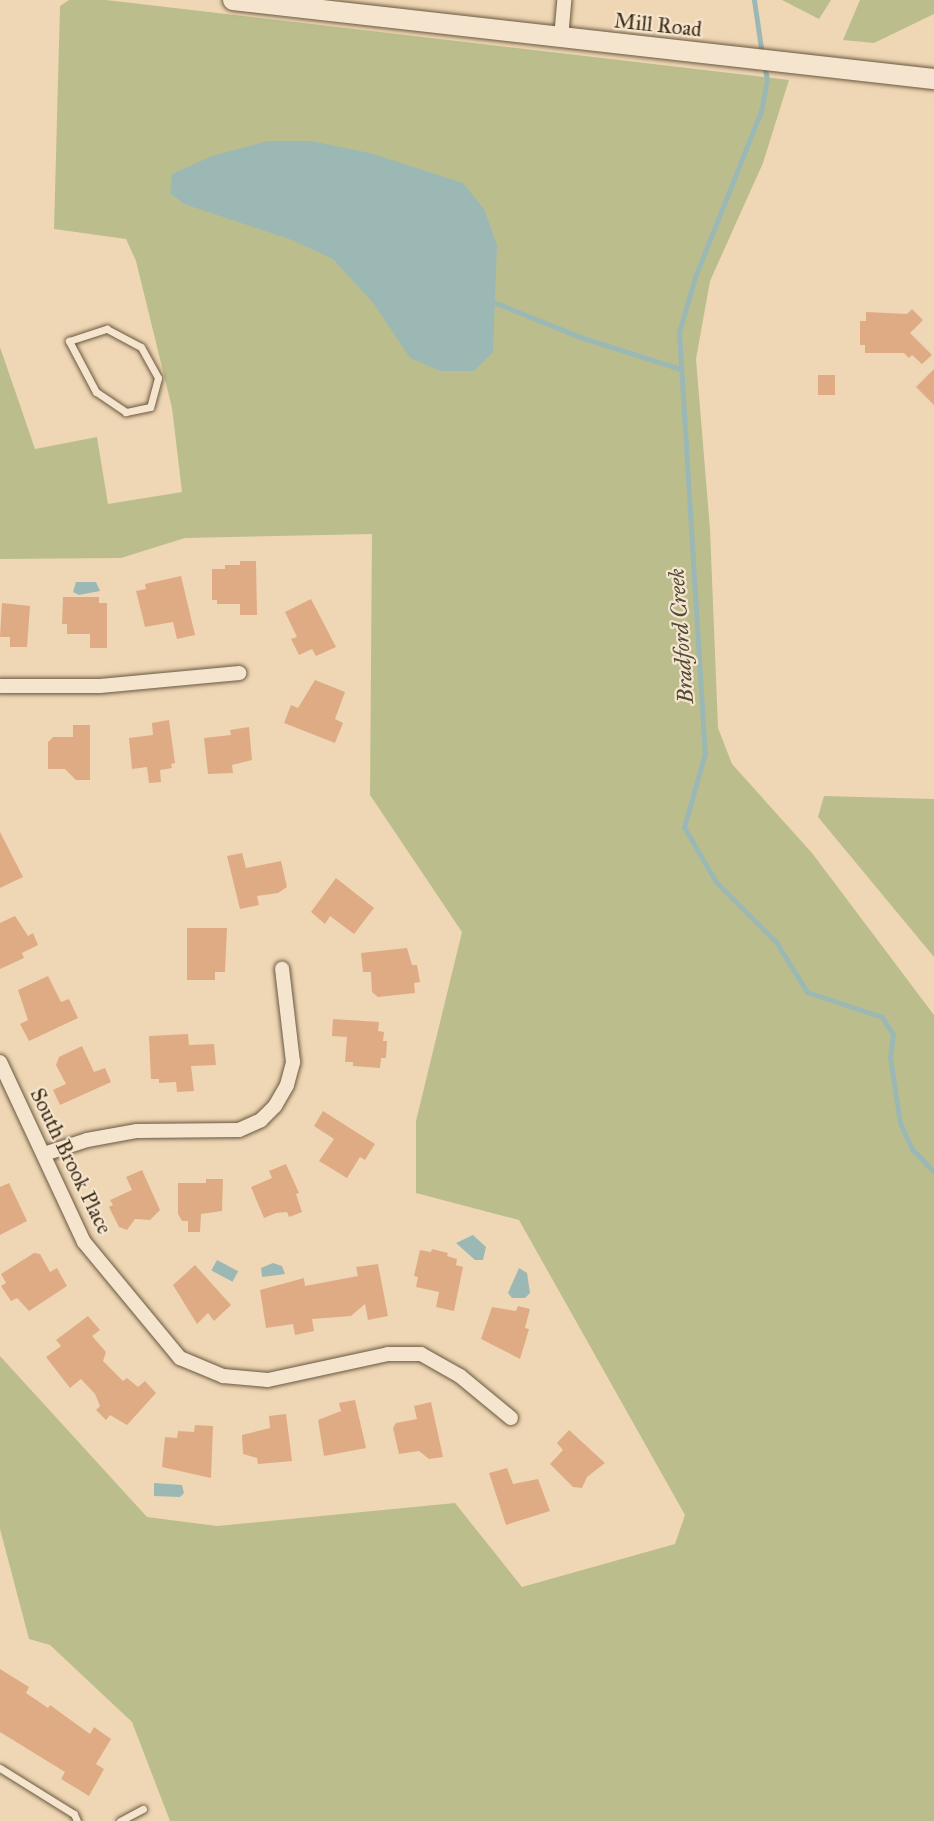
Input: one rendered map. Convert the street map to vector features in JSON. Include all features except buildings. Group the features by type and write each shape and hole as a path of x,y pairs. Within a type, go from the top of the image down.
{"street":[{"name":"Mill Road","path":"233,0 934,79"},
{"path":"561,38 564,0"},
{"path":"0,686 100,686 239,674"},
{"path":"44,1154 87,1140 137,1131 239,1130 261,1120 275,1106 287,1085 293,1062 282,969"},
{"name":"South Brook Place","path":"0,1062 84,1242 180,1358 223,1376 268,1380 388,1354 421,1354 460,1376 511,1418"}],"lane":[{"path":"107,329 141,347 158,378 150,407 126,412 96,392 69,341 107,329"},
{"path":"0,1768 74,1814 77,1821"},
{"path":"120,1821 143,1809"}],"green space":[{"path":"69,0 106,0 789,80 763,163 710,281 696,359 710,529 718,728 732,764 812,853 934,1015 934,1821 170,1821 132,1722 50,1645 29,1639 0,1529 0,1356 147,1517 217,1526 455,1503 522,1587 675,1544 685,1515 519,1220 416,1193 416,1121 462,932 370,795 372,534 185,538 121,558 0,559 0,347 35,449 97,437 108,504 182,492 172,408 136,261 126,239 54,229 60,6"},
{"path":"782,0 831,0 819,19"},
{"path":"860,0 934,0 934,14 874,43 843,40"},
{"path":"824,796 934,799 934,957 818,817"}],"water":[{"path":"268,141 311,141 370,153 463,183 484,209 497,245 493,352 474,371 440,371 410,358 374,304 333,259 292,240 184,204 170,193 172,174 212,156"},
{"path":"76,582 96,582 100,591 79,595 73,592"},
{"path":"473,1235 486,1247 483,1260 475,1260 456,1243"},
{"path":"217,1260 238,1271 233,1282 211,1271"},
{"path":"273,1263 282,1266 285,1274 262,1277 261,1268"},
{"path":"519,1268 527,1273 530,1293 525,1298 512,1298 508,1293"},
{"path":"154,1483 182,1485 184,1493 180,1497 154,1496"}],"waterway":[{"name":"Bradford Creek","path":"754,0 762,55"},
{"name":"Bradford Creek","path":"764,64 767,80 761,111 696,274 679,332 705,753 684,827 716,882 776,942 807,992 882,1017 893,1034 890,1057 900,1123 912,1149 934,1172"},
{"path":"496,303 580,337 681,369"}]}
